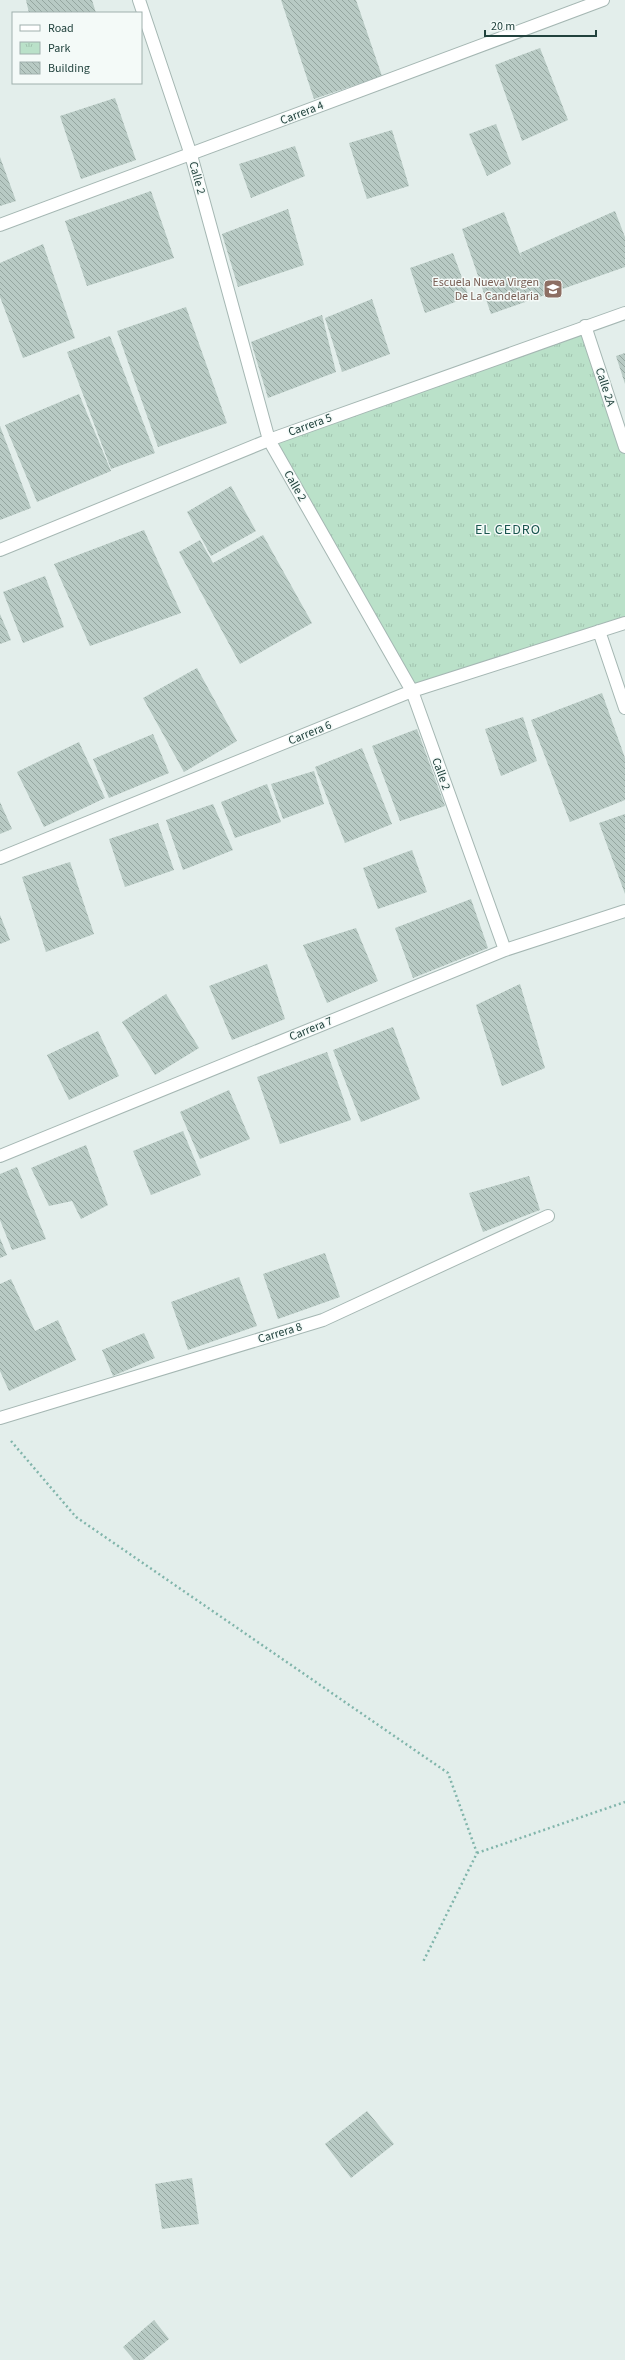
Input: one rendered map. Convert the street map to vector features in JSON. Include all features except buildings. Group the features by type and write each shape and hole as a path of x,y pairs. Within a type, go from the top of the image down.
{"street":[{"name":"Calle 2","path":"140,0 191,155 269,440 412,691 505,950"},
{"name":"Carrera 4","path":"0,225 603,0"},
{"name":"Carrera 5","path":"0,550 269,440 625,313"},
{"name":"Calle 2A","path":"585,326 625,447"},
{"name":"Carrera 6","path":"0,858 412,691 625,623"},
{"path":"599,632 625,708"},
{"name":"Carrera 7","path":"0,1156 505,950 625,911"},
{"name":"Carrera 8","path":"0,1418 323,1320 548,1216"}],"path":[{"path":"10,1440 76,1517 448,1773 477,1853"},
{"path":"423,1962 477,1853 625,1802"}],"green space":[{"path":"585,326 625,447 625,623 412,691 269,440"}],"place":[{"name":"Escuela Nueva Virgen De La Candelaria","path":"553,289"}],"district":[{"name":"EL CEDRO","path":"508,530"}]}
